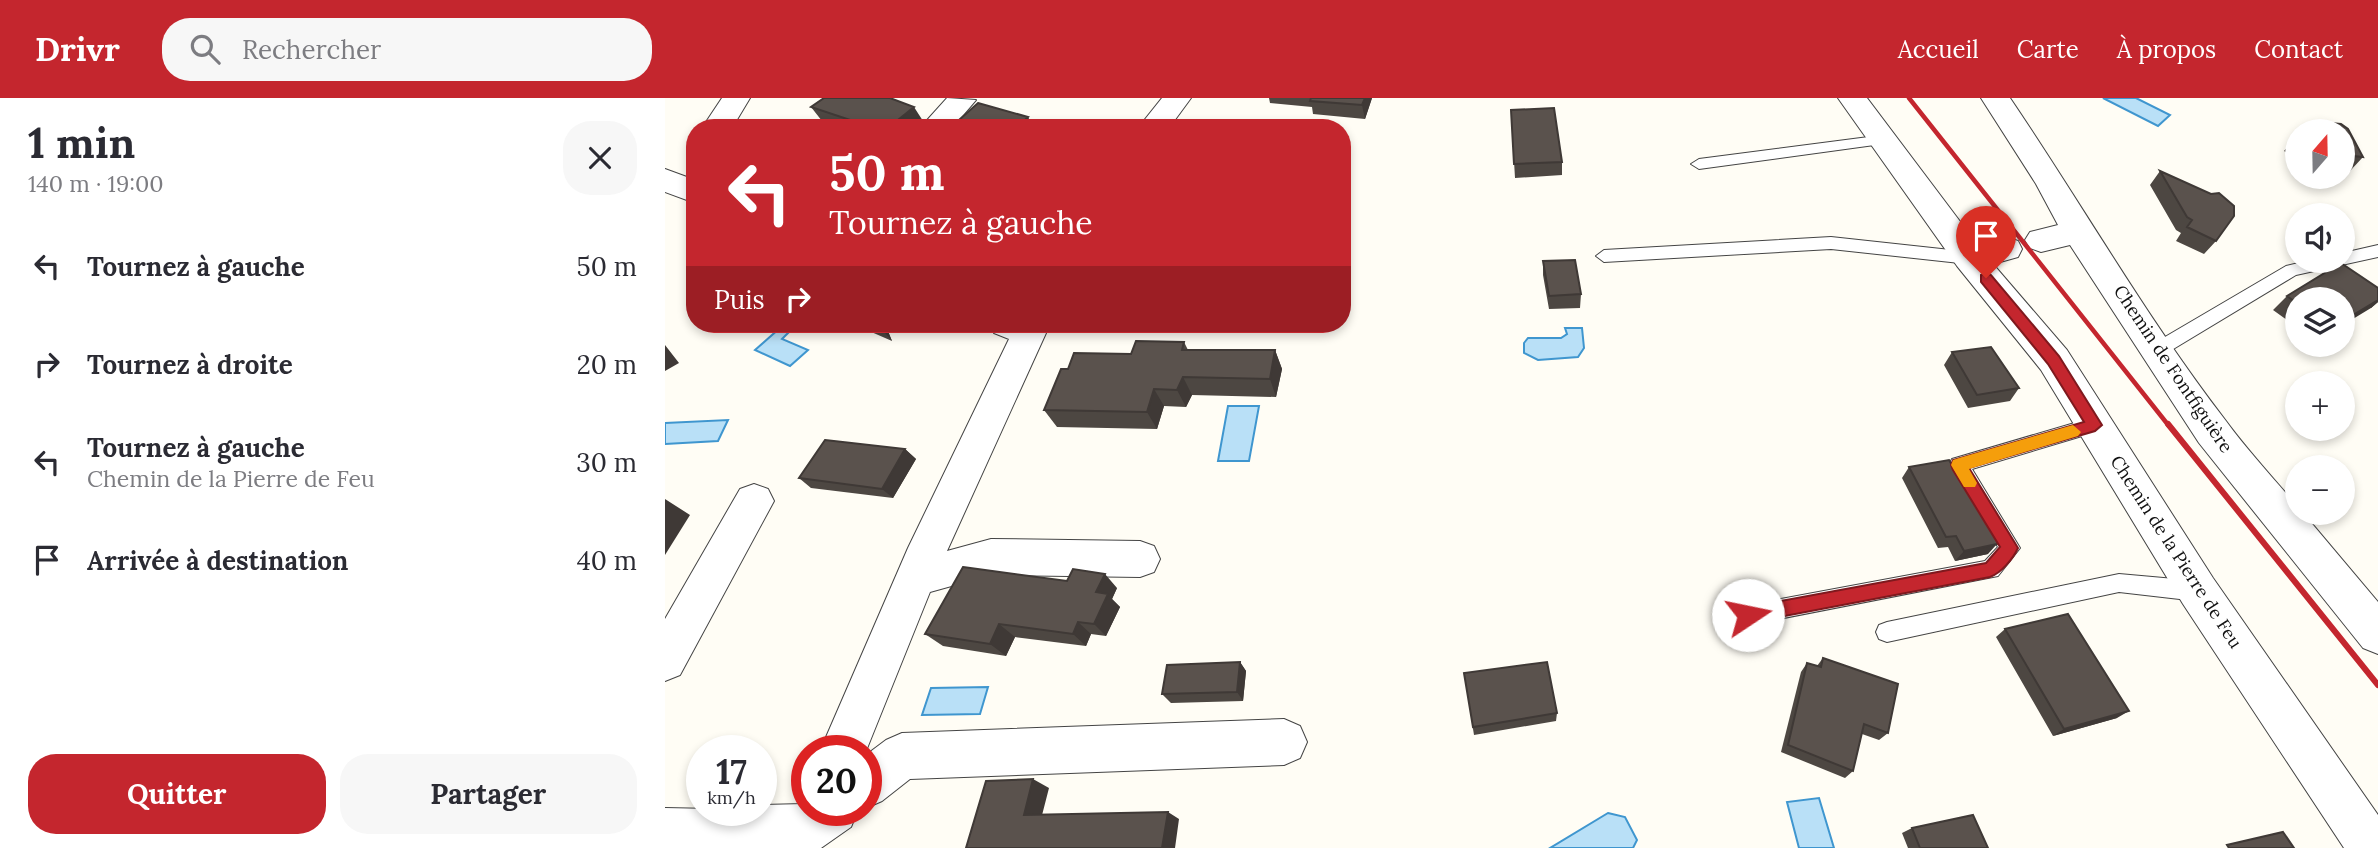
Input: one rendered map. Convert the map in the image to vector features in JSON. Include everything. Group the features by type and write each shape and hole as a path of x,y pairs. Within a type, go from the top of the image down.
{"street":[{"path":"723,119 736,98"},
{"name":"Chemin de la Pierre de Feu","path":"1852,98 1884,140 1988,253 2199,591 2372,848"},
{"path":"1995,98 2050,181 2078,232 2041,240"},
{"path":"1160,119 1176,99"},
{"path":"944,119 962,100"},
{"name":"Chemin de Fontfiguière","path":"2078,232 2212,432 2378,634"},
{"path":"850,735 915,579 1029,333"},
{"path":"665,660 754,501"},
{"path":"915,579 991,557 1140,559"},
{"path":"882,772 902,756 1284,742"},
{"path":"665,832 791,825"}],"lane":[{"path":"1699,164 1884,140"},
{"path":"1604,256 1831,243 1988,253"},
{"path":"2355,256 2378,251"},
{"path":"2158,349 2288,273"},
{"path":"1748,615 1990,569 2010,548 1959,465 2095,425"},
{"path":"1887,632 2119,583 2199,591"}],"water":[{"path":"2103,98 2136,98 2170,115 2158,126"},
{"path":"1565,328 1582,328 1584,348 1578,357 1538,360 1524,353 1524,343 1528,338 1561,338 1567,334"},
{"path":"774,333 788,333 782,339 808,350 790,366 755,350"},
{"path":"1228,406 1259,406 1249,461 1218,461"},
{"path":"728,420 718,441 665,444 665,423"},
{"path":"988,687 980,714 922,715 931,688"},
{"path":"1819,798 1834,848 1799,848 1787,802"},
{"path":"1608,813 1625,817 1637,840 1633,848 1550,848"}],"building":[{"path":"824,98 890,98 914,107 899,119 847,119 811,107"},
{"path":"1311,98 1365,98 1362,105 1310,101"},
{"path":"978,103 1028,117 1026,119 960,119"},
{"path":"1554,108 1562,162 1514,164 1511,110"},
{"path":"2355,142 2363,157 2355,156"},
{"path":"2160,171 2211,194 2219,193 2234,206 2234,216 2216,241 2187,227 2192,220 2187,217"},
{"path":"1575,260 1581,294 1549,296 1543,261"},
{"path":"2355,272 2378,288 2378,300 2355,314 2355,287 2302,287 2325,273"},
{"path":"1136,341 1184,342 1182,350 1275,350 1270,379 1183,377 1177,390 1154,389 1147,412 1044,410 1061,369 1068,369 1074,353 1131,354"},
{"path":"1991,347 2019,388 1977,395 1952,352"},
{"path":"825,440 905,449 882,489 799,478"},
{"path":"1949,460 1961,480 1969,480 2002,539 1997,544 1964,551 1956,536 1946,537 1909,467"},
{"path":"963,567 1067,581 1073,569 1105,574 1096,592 1108,594 1094,624 1078,622 1073,634 999,624 990,644 925,634"},
{"path":"2068,614 2129,711 2064,729 2005,629"},
{"path":"1823,658 1898,684 1888,733 1864,724 1853,771 1788,745 1807,663 1821,667"},
{"path":"1240,662 1237,692 1162,694 1167,665"},
{"path":"1547,662 1557,713 1473,727 1464,673"},
{"path":"1033,779 1024,815 1168,812 1162,848 966,848 986,781"},
{"path":"1973,815 1988,848 1920,848 1912,828"},
{"path":"2283,832 2294,848 2229,848 2227,845"}],"railway":[{"path":"1909,98 2169,426"},
{"path":"2168,424 2378,685"}],"slow traffic":[{"path":"1969,483 1959,465 2073,432"}],"route":[{"path":"1748,615 1990,569 2010,548 1959,465 2095,425 2054,360 1986,278"}]}
